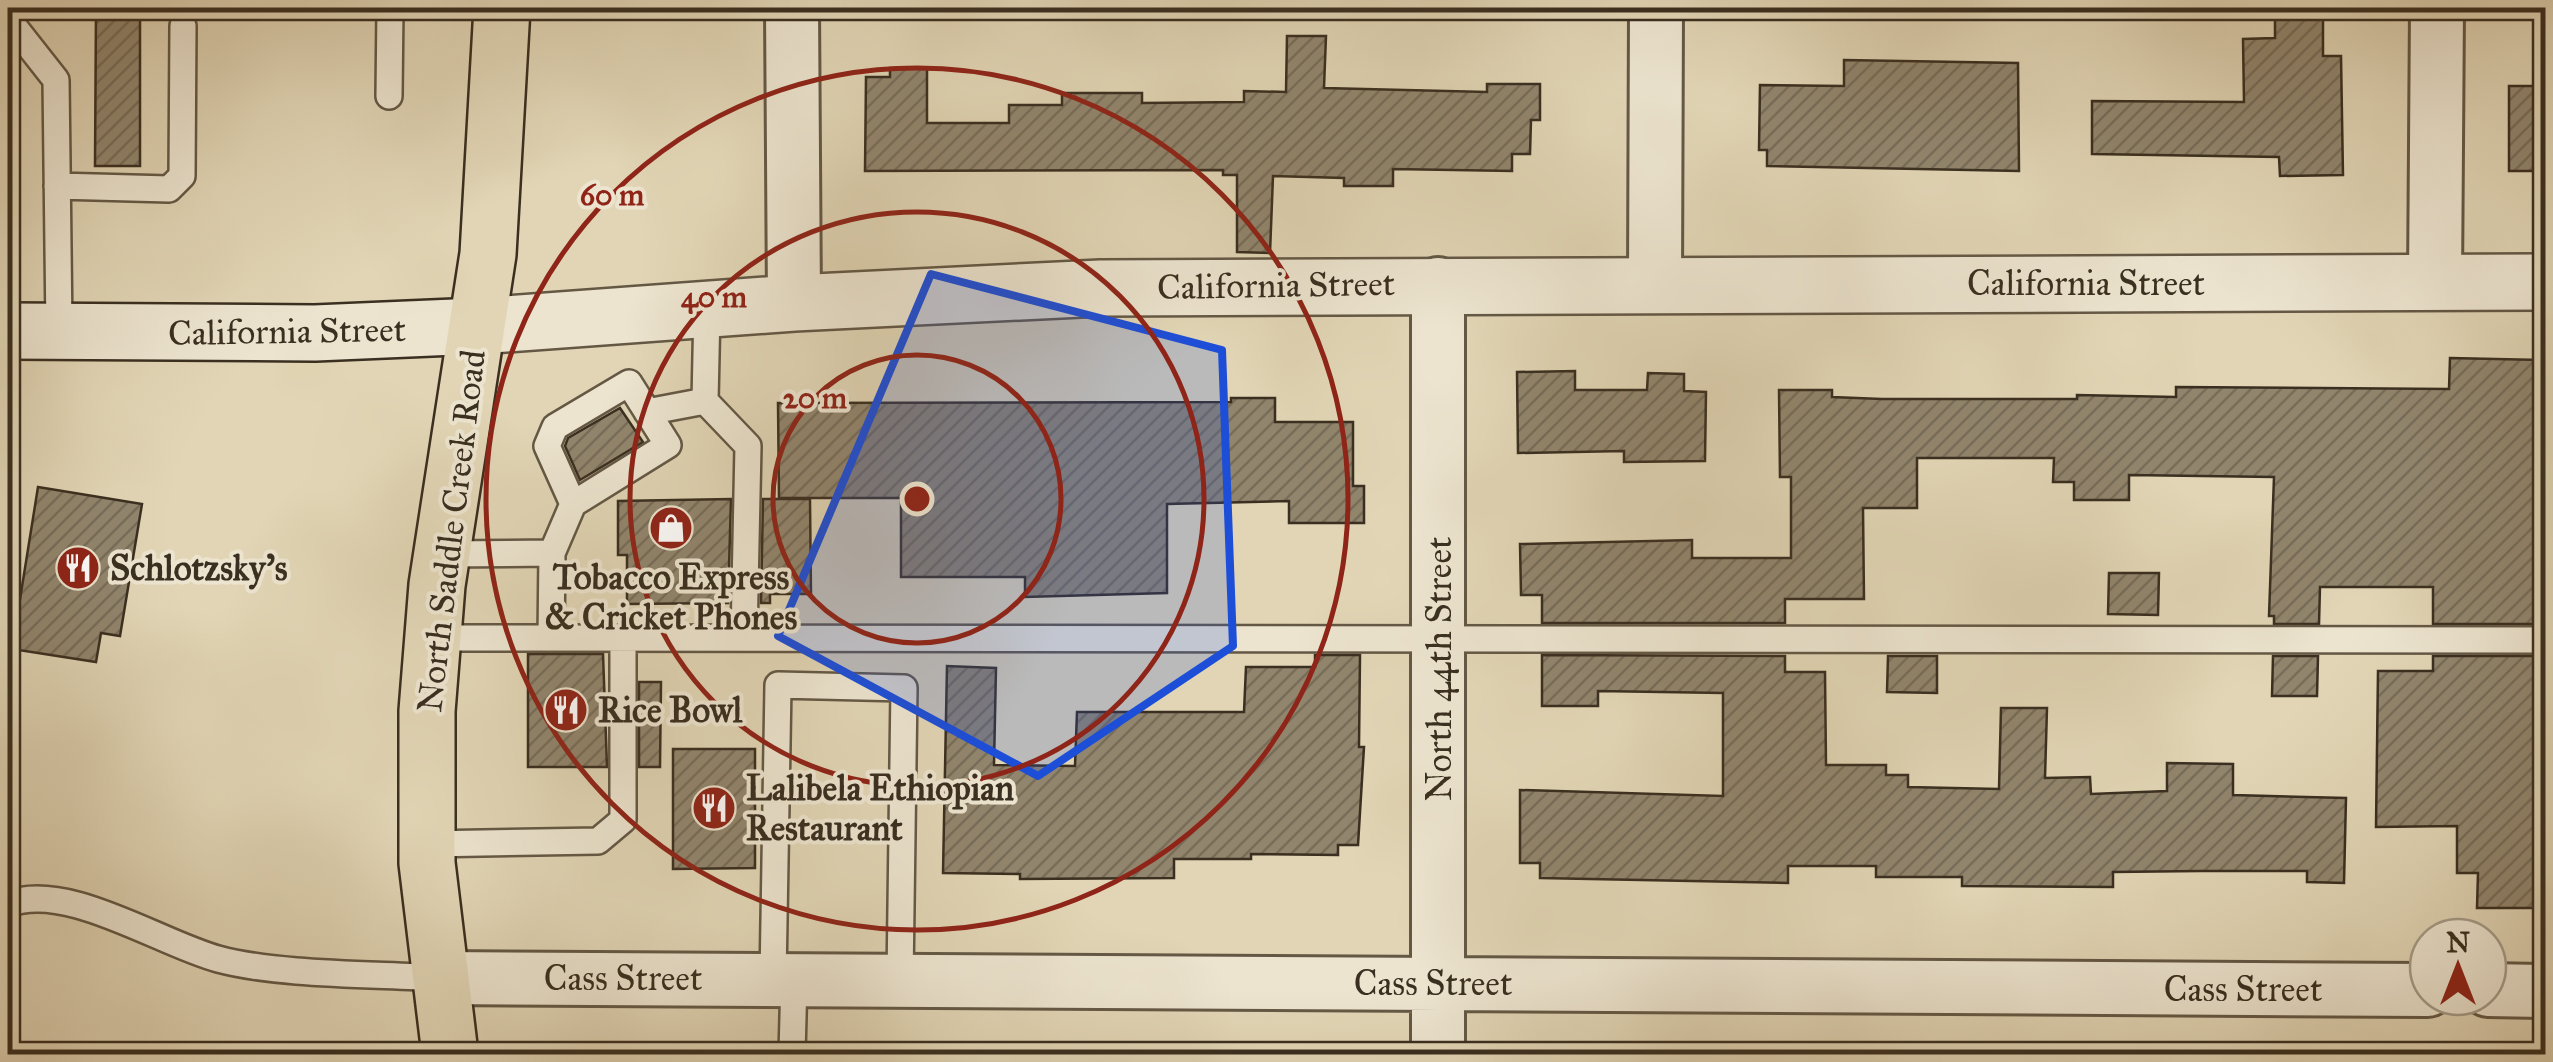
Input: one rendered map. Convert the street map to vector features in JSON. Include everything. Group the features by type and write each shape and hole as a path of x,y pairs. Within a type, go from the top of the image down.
{"main road":[{"name":"North Saddle Creek Road","path":"450,1054 438,978 426,844 432,638 495,183 502,8"}],"street":[{"path":"792,8 794,303"},
{"path":"1655,284 1656,8"},
{"path":"2435,282 2437,8"},
{"name":"California Street","path":"33,331 376,332 794,303 1102,288 2546,282"},
{"name":"North 44th Street","path":"1438,284 1438,1054"},
{"name":"Cass Street","path":"438,978 2408,990"},
{"path":"2508,990 2546,991"}],"lane":[{"path":"389,96 390,8"},
{"path":"8,19 56,80 57,186 33,331"},
{"path":"57,186 169,189 182,176 183,26"},
{"path":"708,309 705,401 748,446 744,638"},
{"path":"550,638 552,553 573,504 668,445 629,383 555,427 547,446 573,504"},
{"path":"647,412 705,401"},
{"path":"442,554 552,553"},
{"path":"432,638 2546,640"},
{"path":"426,844 598,842 623,820 623,638"},
{"path":"792,1054 784,978 778,685 904,688 900,980"},
{"path":"8,904 29,898 66,903 221,960 438,978"}],"highlighted area":[{"path":"931,274 1222,350 1233,646 1038,776 778,636"}],"building":[{"path":"96,8 140,8 140,166 95,166"},
{"path":"2275,8 2323,8 2323,56 2341,56 2343,175 2280,176 2279,157 2092,154 2092,101 2244,102 2243,39 2275,38"},
{"path":"1287,36 1326,36 1324,88 1487,92 1487,84 1540,84 1540,120 1531,120 1530,154 1512,154 1512,171 1393,169 1393,186 1344,186 1344,178 1273,176 1270,253 1237,252 1237,175 1223,175 1223,170 865,171 866,77 890,77 890,68 927,68 927,123 1009,123 1009,105 1062,105 1062,93 1142,93 1142,103 1244,102 1244,91 1286,92"},
{"path":"1844,60 2018,63 2019,171 1767,166 1767,150 1759,150 1760,85 1844,86"},
{"path":"2509,86 2546,86 2546,171 2509,171"},
{"path":"2450,358 2546,360 2546,624 2433,624 2433,587 2320,587 2319,624 2274,624 2274,616 2269,616 2274,477 2129,475 2129,500 2074,500 2074,482 2053,482 2054,458 1917,458 1917,508 1863,508 1864,599 1785,599 1785,623 1542,623 1542,595 1521,595 1520,544 1692,540 1692,558 1791,558 1791,477 1780,477 1779,390 1832,390 1832,397 1882,399 2077,399 2077,395 2176,397 2176,387 2449,389"},
{"path":"1575,371 1575,390 1647,390 1648,373 1684,374 1684,391 1706,392 1705,461 1624,462 1624,451 1518,453 1517,372"},
{"path":"1231,398 1275,398 1275,422 1353,422 1353,486 1364,486 1364,523 1289,523 1289,501 1167,504 1167,593 1025,597 1025,577 901,577 901,498 779,498 778,403 1231,402"},
{"path":"620,408 643,442 580,480 565,446 568,438"},
{"name":"Schlotzsky's","path":"38,487 142,504 120,636 101,633 96,662 12,649"},
{"name":"Tobacco Express & Cricket Phones","path":"731,499 728,603 627,604 627,555 618,555 618,501"},
{"path":"763,499 810,499 811,594 770,594 770,603 761,603"},
{"path":"2109,573 2159,573 2158,615 2108,614"},
{"name":"Rice Bowl","path":"528,654 603,654 607,767 528,767"},
{"path":"1315,655 1360,655 1359,747 1364,747 1358,845 1338,845 1338,855 1251,854 1251,859 1174,859 1174,878 1020,879 1020,874 943,873 947,666 996,668 994,765 1075,766 1077,712 1244,712 1246,667 1315,667"},
{"path":"1542,655 1785,656 1785,672 1825,672 1826,765 1886,765 1886,775 1908,775 1908,787 1999,789 2001,708 2047,708 2045,778 2090,777 2091,794 2167,791 2167,763 2233,764 2233,795 2346,798 2344,883 2307,882 2307,871 2201,871 2113,872 2113,887 1962,886 1962,877 1876,877 1876,866 1788,866 1788,883 1540,878 1540,863 1520,863 1520,790 1723,796 1723,693 1598,691 1598,706 1542,706"},
{"path":"1888,656 1937,656 1937,693 1887,692"},
{"path":"2273,656 2318,656 2317,696 2272,696"},
{"path":"2433,656 2546,656 2546,908 2477,908 2478,873 2457,873 2457,826 2376,827 2378,671 2433,671"},
{"path":"639,682 661,682 660,767 639,767"},
{"name":"Lalibela Ethiopian Restaurant","path":"673,749 755,749 755,868 673,869"}],"place":[{"name":"Tobacco Express & Cricket Phones","path":"671,528"},
{"name":"Schlotzsky's","path":"78,568"},
{"name":"Rice Bowl","path":"566,710"},
{"name":"Lalibela Ethiopian Restaurant","path":"714,808"}]}
